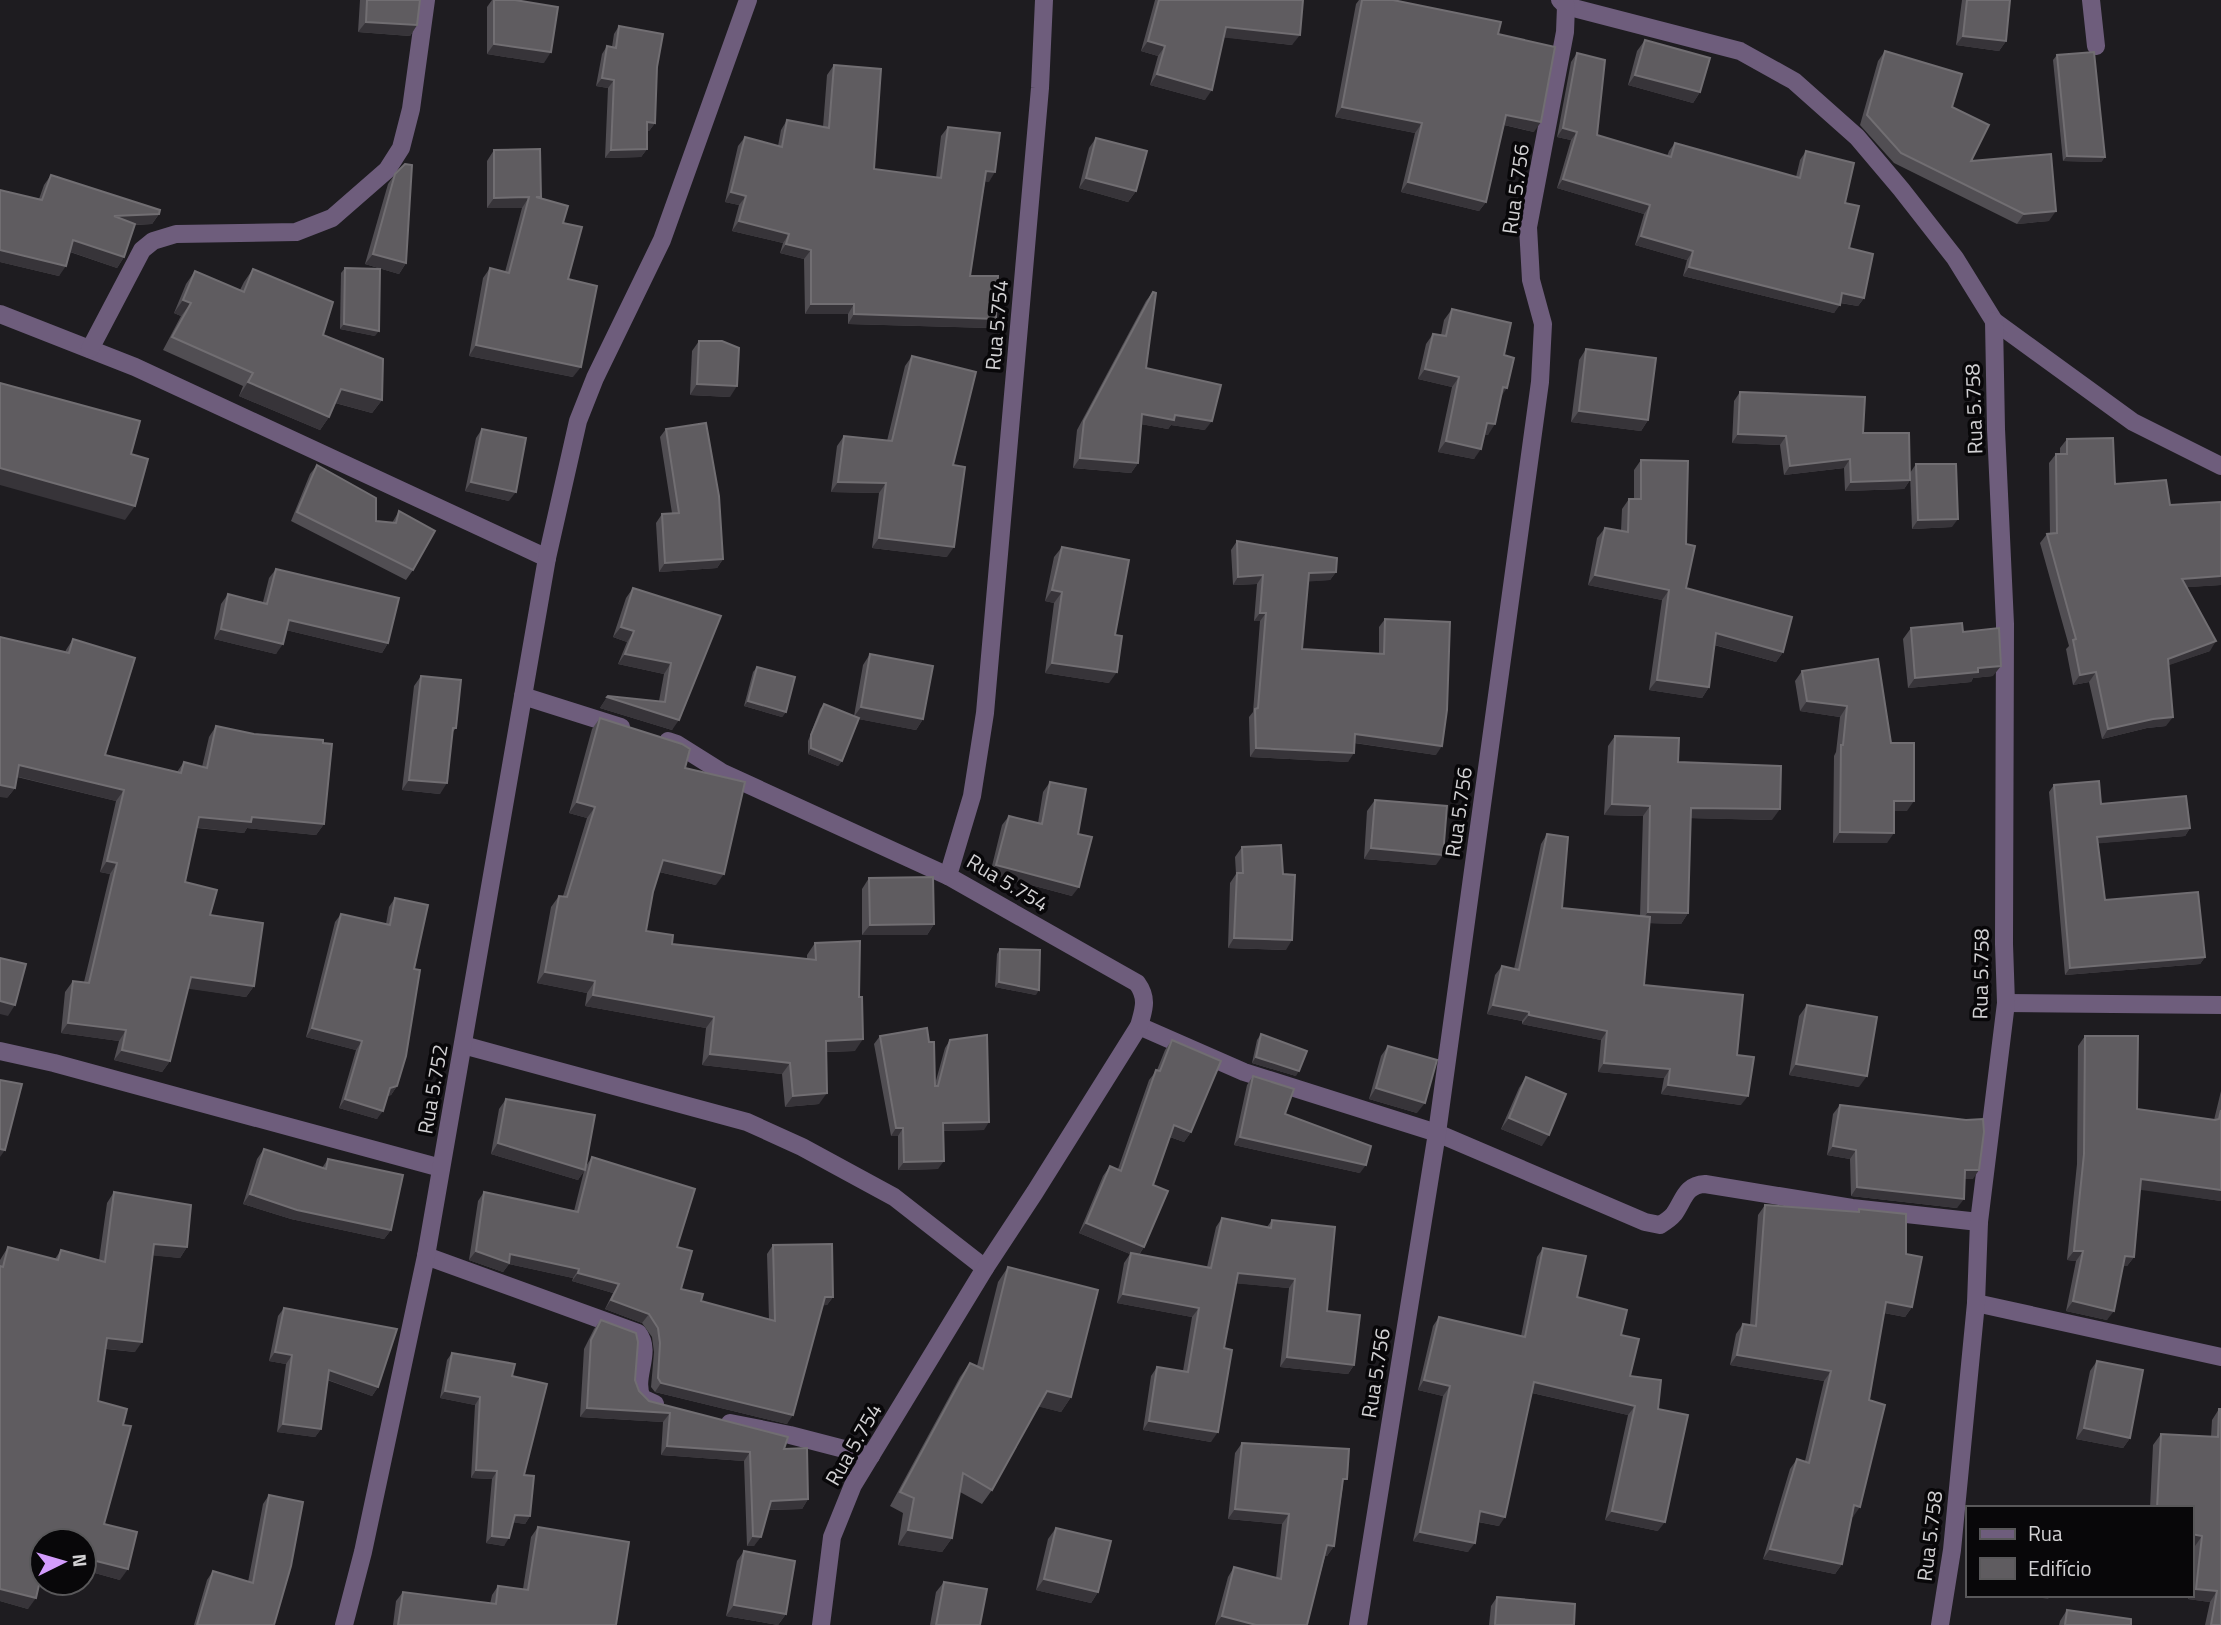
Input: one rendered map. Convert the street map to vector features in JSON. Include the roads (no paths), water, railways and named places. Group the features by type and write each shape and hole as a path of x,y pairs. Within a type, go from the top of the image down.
{"street":[{"path":"90,349 142,250 153,241 176,234 296,232 332,218 387,170 401,148 411,109 426,0"},
{"name":"Rua 5.752","path":"344,1625 426,1255 547,558 579,421 595,378 662,240 748,0"},
{"name":"Rua 5.754","path":"821,1625 832,1537 853,1485 985,1268 1139,1026 1145,1000 1144,992 1137,983 948,876 972,796 985,713 1037,116 1044,0"},
{"path":"2091,0 2096,46"},
{"path":"1563,3 1740,51 1794,81 1857,137 1901,189 1955,258 1994,321 2133,422 2221,466"},
{"name":"Rua 5.756","path":"1358,1625 1437,1133 1540,382 1543,324 1531,280 1528,227 1566,32 1563,3"},
{"path":"0,314 135,367 547,558"},
{"name":"Rua 5.758","path":"1940,1625 1952,1549 1976,1303 1979,1222 2006,1003 2005,624 1994,321"},
{"path":"523,696 677,744 723,773 948,876"},
{"path":"2006,1003 2221,1005"},
{"path":"1139,1026 1244,1072 1437,1133 1645,1222 1660,1225 1672,1217 1688,1189 1696,1184 1852,1208 1979,1222"},
{"path":"463,1045 747,1122 802,1147 894,1197 985,1268"},
{"path":"0,1051 54,1063 441,1168"},
{"path":"426,1255 638,1333 643,1340 644,1353 638,1391 642,1398 674,1409"},
{"path":"1976,1303 2221,1357"},
{"path":"713,1420 790,1435 870,1456"}]}
